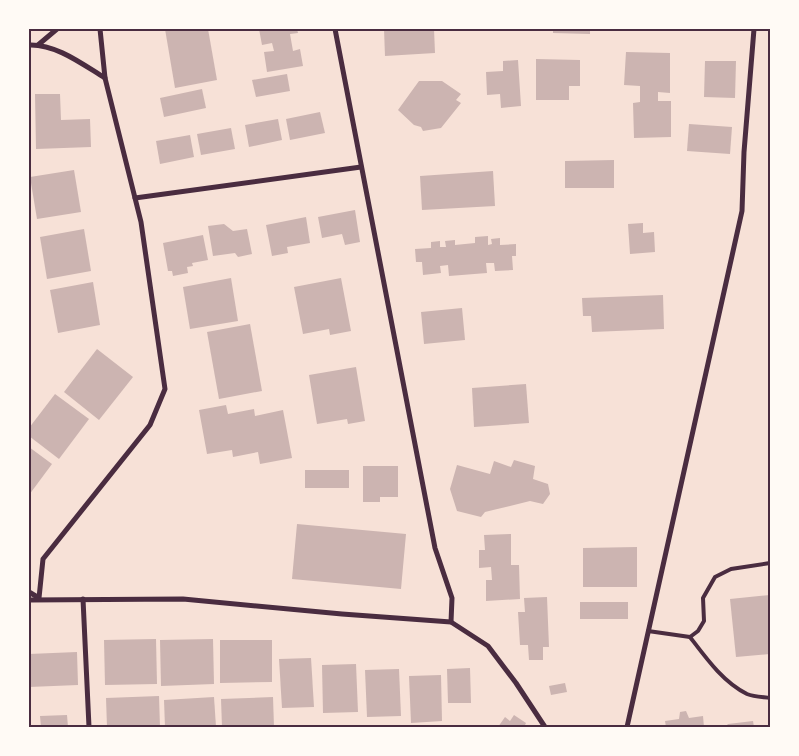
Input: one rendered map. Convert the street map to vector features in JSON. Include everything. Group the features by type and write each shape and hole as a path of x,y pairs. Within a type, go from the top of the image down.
{"street":[{"path":"38,45 57,29"},
{"path":"39,598 43,559 150,425 164,389 141,222 105,78 100,29"},
{"path":"335,29 435,548 452,598 452,622"},
{"path":"627,727 742,210 744,152 754,29"},
{"path":"29,45 38,45 64,54 105,78"},
{"path":"135,198 361,168"},
{"path":"29,592 39,598"},
{"path":"29,600 39,598 183,599 452,622 488,646 516,683 545,727"},
{"path":"83,599 90,727"}],"lane":[{"path":"648,632 690,637 698,631 704,622 703,598 715,578 731,569 770,563"},
{"path":"690,637 711,665 728,681 748,695 770,698"}],"building":[{"path":"165,29 208,29 217,80 175,88"},
{"path":"259,29 297,29 298,33 290,34 293,51 300,49 303,66 267,72 264,52 274,51 272,43 262,45"},
{"path":"384,29 434,29 435,53 385,56"},
{"path":"553,29 590,29 590,34 553,33"},
{"path":"626,52 670,53 670,93 658,92 658,101 671,101 671,137 634,138 633,103 640,102 640,86 624,85"},
{"path":"536,59 580,60 580,86 569,86 569,100 536,100"},
{"path":"518,60 521,106 501,108 500,94 487,95 486,72 503,71 503,61"},
{"path":"705,61 736,61 735,98 704,97"},
{"path":"287,74 290,91 256,97 252,80"},
{"path":"419,81 442,81 461,94 456,100 461,103 441,128 423,131 421,127 414,125 398,110"},
{"path":"202,89 206,108 164,117 160,98"},
{"path":"35,94 60,94 61,120 90,119 91,147 36,149"},
{"path":"320,112 325,133 290,140 286,119"},
{"path":"278,119 282,140 249,147 245,125"},
{"path":"689,124 732,127 730,154 687,151"},
{"path":"231,128 235,149 201,155 197,134"},
{"path":"190,135 194,157 160,164 156,141"},
{"path":"614,160 614,188 565,188 565,161"},
{"path":"74,170 81,212 37,219 30,177"},
{"path":"493,171 495,206 422,210 420,176"},
{"path":"355,210 360,242 345,245 342,234 322,238 318,217"},
{"path":"306,217 310,243 287,247 288,253 272,256 266,225"},
{"path":"643,223 643,233 654,232 655,252 630,254 628,224"},
{"path":"224,224 233,231 247,229 252,254 238,257 235,253 213,256 208,226"},
{"path":"84,229 91,271 47,279 40,237"},
{"path":"203,235 208,260 192,263 193,266 187,267 188,273 173,276 172,271 168,271 163,243"},
{"path":"488,236 488,245 492,244 491,239 500,238 500,245 516,244 516,256 512,256 513,270 495,271 494,263 486,263 487,273 449,276 448,265 440,266 441,273 423,275 422,262 416,262 415,249 431,248 431,242 440,241 440,247 446,247 445,241 455,240 455,245 475,243 475,237"},
{"path":"231,278 238,321 190,329 183,287"},
{"path":"341,278 351,331 330,335 329,329 303,334 294,287"},
{"path":"93,282 100,325 58,333 50,290"},
{"path":"663,295 664,329 592,332 591,316 583,316 582,298"},
{"path":"462,308 465,340 424,344 421,312"},
{"path":"250,324 262,391 219,399 207,332"},
{"path":"97,349 133,377 99,420 64,392"},
{"path":"356,367 365,421 348,424 347,419 317,424 309,375"},
{"path":"526,384 529,423 474,427 472,388"},
{"path":"55,394 89,419 59,459 29,436 29,428"},
{"path":"226,405 228,414 254,409 255,416 283,410 292,458 260,464 258,452 233,457 232,450 207,454 199,410"},
{"path":"29,447 52,464 29,495"},
{"path":"514,460 535,466 533,479 548,484 550,494 543,504 530,501 485,512 481,517 457,511 450,489 457,465 490,474 494,461 511,467"},
{"path":"363,466 398,466 398,497 380,497 380,502 363,502"},
{"path":"305,470 349,470 349,488 305,488"},
{"path":"297,524 406,534 401,589 292,579"},
{"path":"511,534 511,565 519,565 520,599 486,601 486,580 492,580 491,567 479,568 479,550 485,550 484,535"},
{"path":"637,547 637,587 583,587 583,548"},
{"path":"770,595 770,654 736,657 730,599"},
{"path":"547,597 549,647 543,647 543,660 529,660 528,645 520,645 518,612 525,612 524,598"},
{"path":"580,602 628,602 628,619 580,619"},
{"path":"156,639 157,684 105,685 104,640"},
{"path":"213,639 214,684 161,686 160,640"},
{"path":"220,640 272,640 272,682 220,683"},
{"path":"77,652 78,685 29,687 29,654"},
{"path":"311,658 314,707 282,708 279,659"},
{"path":"356,664 358,712 323,713 322,665"},
{"path":"470,668 471,703 448,703 447,669"},
{"path":"399,669 401,716 367,717 365,670"},
{"path":"441,675 442,721 411,723 409,676"},
{"path":"565,683 567,692 551,695 549,686"},
{"path":"159,696 160,727 107,727 106,698"},
{"path":"214,697 216,727 165,727 164,700"},
{"path":"273,697 274,727 222,727 221,699"},
{"path":"686,711 689,718 703,716 704,727 666,727 665,721 679,719 680,712"},
{"path":"67,715 68,727 41,727 40,716"},
{"path":"514,715 526,723 524,727 498,727 505,717 510,721"},
{"path":"753,721 754,727 725,727 728,724"}]}
